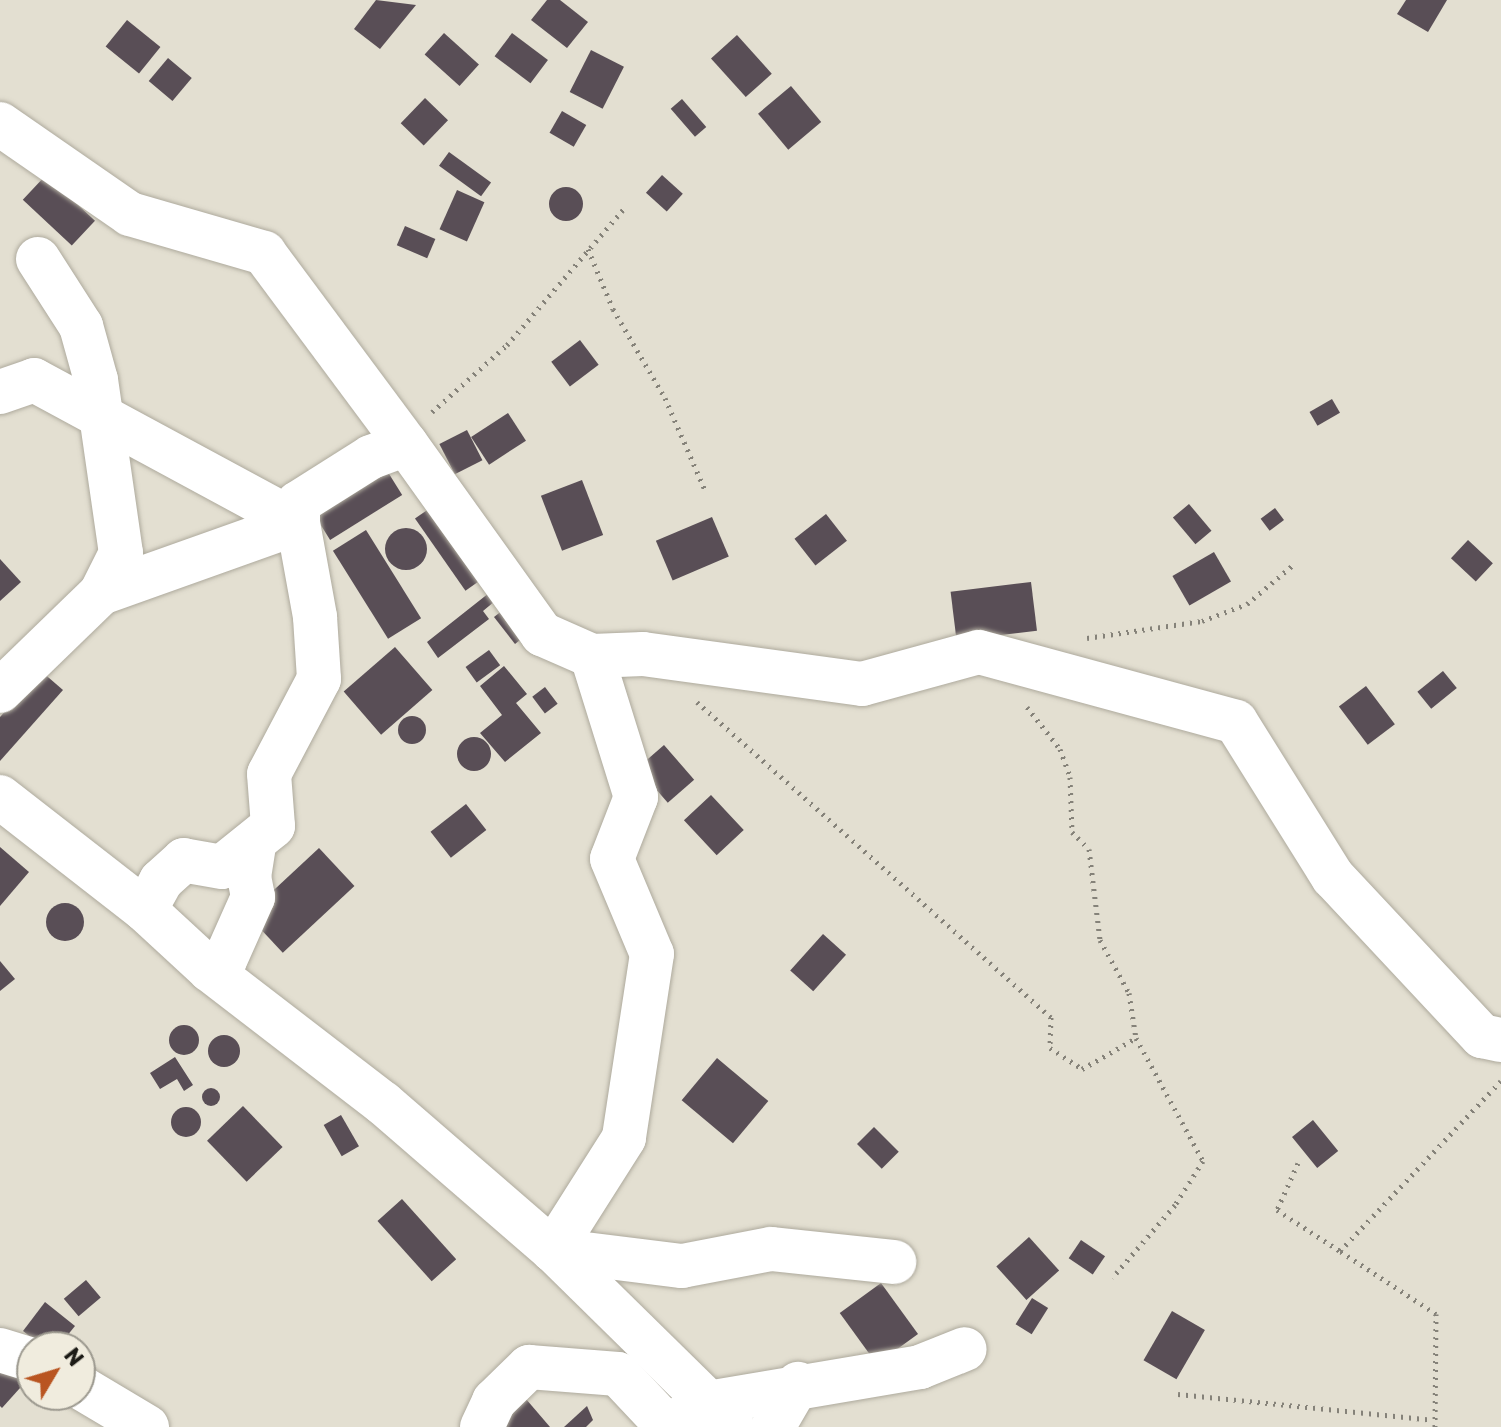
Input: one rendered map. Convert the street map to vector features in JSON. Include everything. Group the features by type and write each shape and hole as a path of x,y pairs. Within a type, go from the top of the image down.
{"street":[{"path":"0,124 130,214 264,253 542,634 592,656 643,654 862,684 979,652 1029,684 1236,722 1333,877 1482,1036 1501,1040"},
{"path":"0,691 101,593 121,553 100,411 81,326 38,259"},
{"path":"0,392 34,380 100,411 298,523"},
{"path":"145,910 161,881 184,860 222,867 254,845 273,826 269,774 319,679 315,617 298,523 298,503 371,457 403,441"},
{"path":"101,593 298,523"},
{"path":"553,1250 624,1138 652,954 612,859 636,797 592,656"},
{"path":"0,797 145,910 210,970 383,1103 553,1250 720,1415"},
{"path":"210,970 225,960 253,897 249,877 254,845"},
{"path":"553,1250 682,1266 771,1249 894,1262"},
{"path":"482,1427 494,1401 529,1367 618,1374 667,1426 720,1415 798,1384 920,1367 965,1349"},
{"path":"773,1427 798,1384"},
{"path":"96,1397 147,1427"}],"path":[{"path":"403,441 507,345 626,206"},
{"path":"588,249 613,309 665,398 705,490"},
{"path":"1112,1278 1175,1205 1203,1161 1136,1038 1129,993 1100,940 1089,849 1072,832 1070,777 1029,684 1080,639 1202,621 1247,604 1293,565"},
{"path":"689,695 1051,1017 1050,1048 1082,1069 1136,1038"},
{"path":"1340,1251 1501,1081"},
{"path":"1178,1394 1433,1424 1436,1314 1277,1210 1298,1163"}],"building":[{"path":"376,0 416,5 380,49 354,29"},
{"path":"547,0 560,0 588,22 567,48 531,20"},
{"path":"1406,0 1447,0 1428,32 1397,14"},
{"path":"127,20 160,47 139,73 106,46"},
{"path":"444,33 479,64 460,86 425,55"},
{"path":"512,33 548,60 530,83 495,56"},
{"path":"737,35 772,74 746,97 711,58"},
{"path":"591,50 624,67 603,109 570,92"},
{"path":"168,58 192,78 172,101 149,81"},
{"path":"791,86 821,122 788,150 758,114"},
{"path":"425,98 448,120 424,145 401,123"},
{"path":"682,99 706,127 695,137 671,109"},
{"path":"562,111 586,125 574,147 550,133"},
{"path":"449,152 491,183 481,196 439,166"},
{"path":"46,175 95,221 72,246 23,200"},
{"path":"662,175 683,194 667,212 646,193"},
{"path":"566,187 578,192 583,204 578,216 566,221 554,216 549,204 554,192"},
{"path":"457,190 484,202 467,241 440,229"},
{"path":"405,226 435,239 427,258 397,245"},
{"path":"580,340 599,365 570,386 551,362"},
{"path":"1332,399 1340,413 1317,426 1309,412"},
{"path":"508,413 526,441 489,465 471,437"},
{"path":"467,430 482,460 455,474 439,444"},
{"path":"381,461 402,495 330,540 309,506"},
{"path":"582,480 603,535 562,551 541,496"},
{"path":"1189,504 1211,531 1195,544 1173,517"},
{"path":"433,506 483,578 465,591 415,519"},
{"path":"1275,508 1284,520 1270,531 1261,519"},
{"path":"826,514 847,541 815,565 794,539"},
{"path":"712,517 729,557 673,580 656,541"},
{"path":"406,528 421,534 427,549 421,564 406,570 391,564 385,549 391,534"},
{"path":"366,530 421,618 388,639 333,551"},
{"path":"1468,540 1493,563 1476,581 1451,558"},
{"path":"1214,552 1231,581 1189,605 1172,576"},
{"path":"0,559 21,582 0,601"},
{"path":"1031,582 1037,631 957,641 951,592"},
{"path":"489,593 495,601 483,611 489,619 438,658 427,642"},
{"path":"503,610 535,628 515,644 494,617"},
{"path":"395,647 432,690 381,735 344,692"},
{"path":"489,650 500,665 477,682 466,667"},
{"path":"504,666 527,694 516,703 541,733 505,762 480,733 502,715 480,686"},
{"path":"41,671 63,690 0,761 0,717"},
{"path":"1443,671 1457,688 1431,709 1417,692"},
{"path":"1366,686 1395,724 1368,745 1339,706"},
{"path":"545,687 558,704 545,713 532,697"},
{"path":"412,716 422,720 426,730 422,740 412,744 402,740 398,730 402,720"},
{"path":"474,737 486,742 491,754 486,766 474,771 462,766 457,754 462,742"},
{"path":"664,745 694,780 668,803 638,768"},
{"path":"711,795 744,830 717,855 684,820"},
{"path":"466,804 486,830 451,858 431,832"},
{"path":"0,847 29,872 0,906"},
{"path":"319,848 354,886 283,953 247,915"},
{"path":"65,903 79,908 84,922 79,936 65,941 51,936 46,922 51,908"},
{"path":"823,934 846,955 813,991 790,970"},
{"path":"0,961 15,979 0,991"},
{"path":"184,1025 195,1029 199,1040 195,1051 184,1055 173,1051 169,1040 173,1029"},
{"path":"224,1035 235,1040 240,1051 235,1062 224,1067 213,1062 208,1051 213,1040"},
{"path":"175,1057 193,1085 184,1091 177,1079 160,1089 150,1073"},
{"path":"717,1058 768,1101 733,1143 682,1100"},
{"path":"211,1088 220,1097 211,1106 202,1097"},
{"path":"243,1106 283,1147 247,1182 207,1141"},
{"path":"186,1107 192,1108 200,1116 200,1128 192,1136 186,1137 180,1136 172,1128 171,1122 172,1116 180,1108"},
{"path":"341,1115 359,1146 342,1156 324,1125"},
{"path":"1313,1120 1338,1151 1317,1168 1292,1137"},
{"path":"874,1127 899,1152 882,1169 857,1144"},
{"path":"402,1199 456,1259 432,1281 377,1221"},
{"path":"1029,1237 1059,1270 1026,1300 996,1266"},
{"path":"1081,1240 1105,1256 1093,1274 1069,1258"},
{"path":"86,1280 101,1298 79,1316 64,1299"},
{"path":"881,1283 918,1334 877,1364 840,1313"},
{"path":"1032,1298 1048,1308 1032,1334 1016,1324"},
{"path":"45,1302 75,1326 71,1331 23,1331"},
{"path":"1172,1311 1205,1330 1176,1379 1144,1360"},
{"path":"0,1357 16,1369 16,1392 2,1408"},
{"path":"520,1392 550,1427 502,1427"},
{"path":"587,1406 593,1420 586,1427 564,1427"}]}
